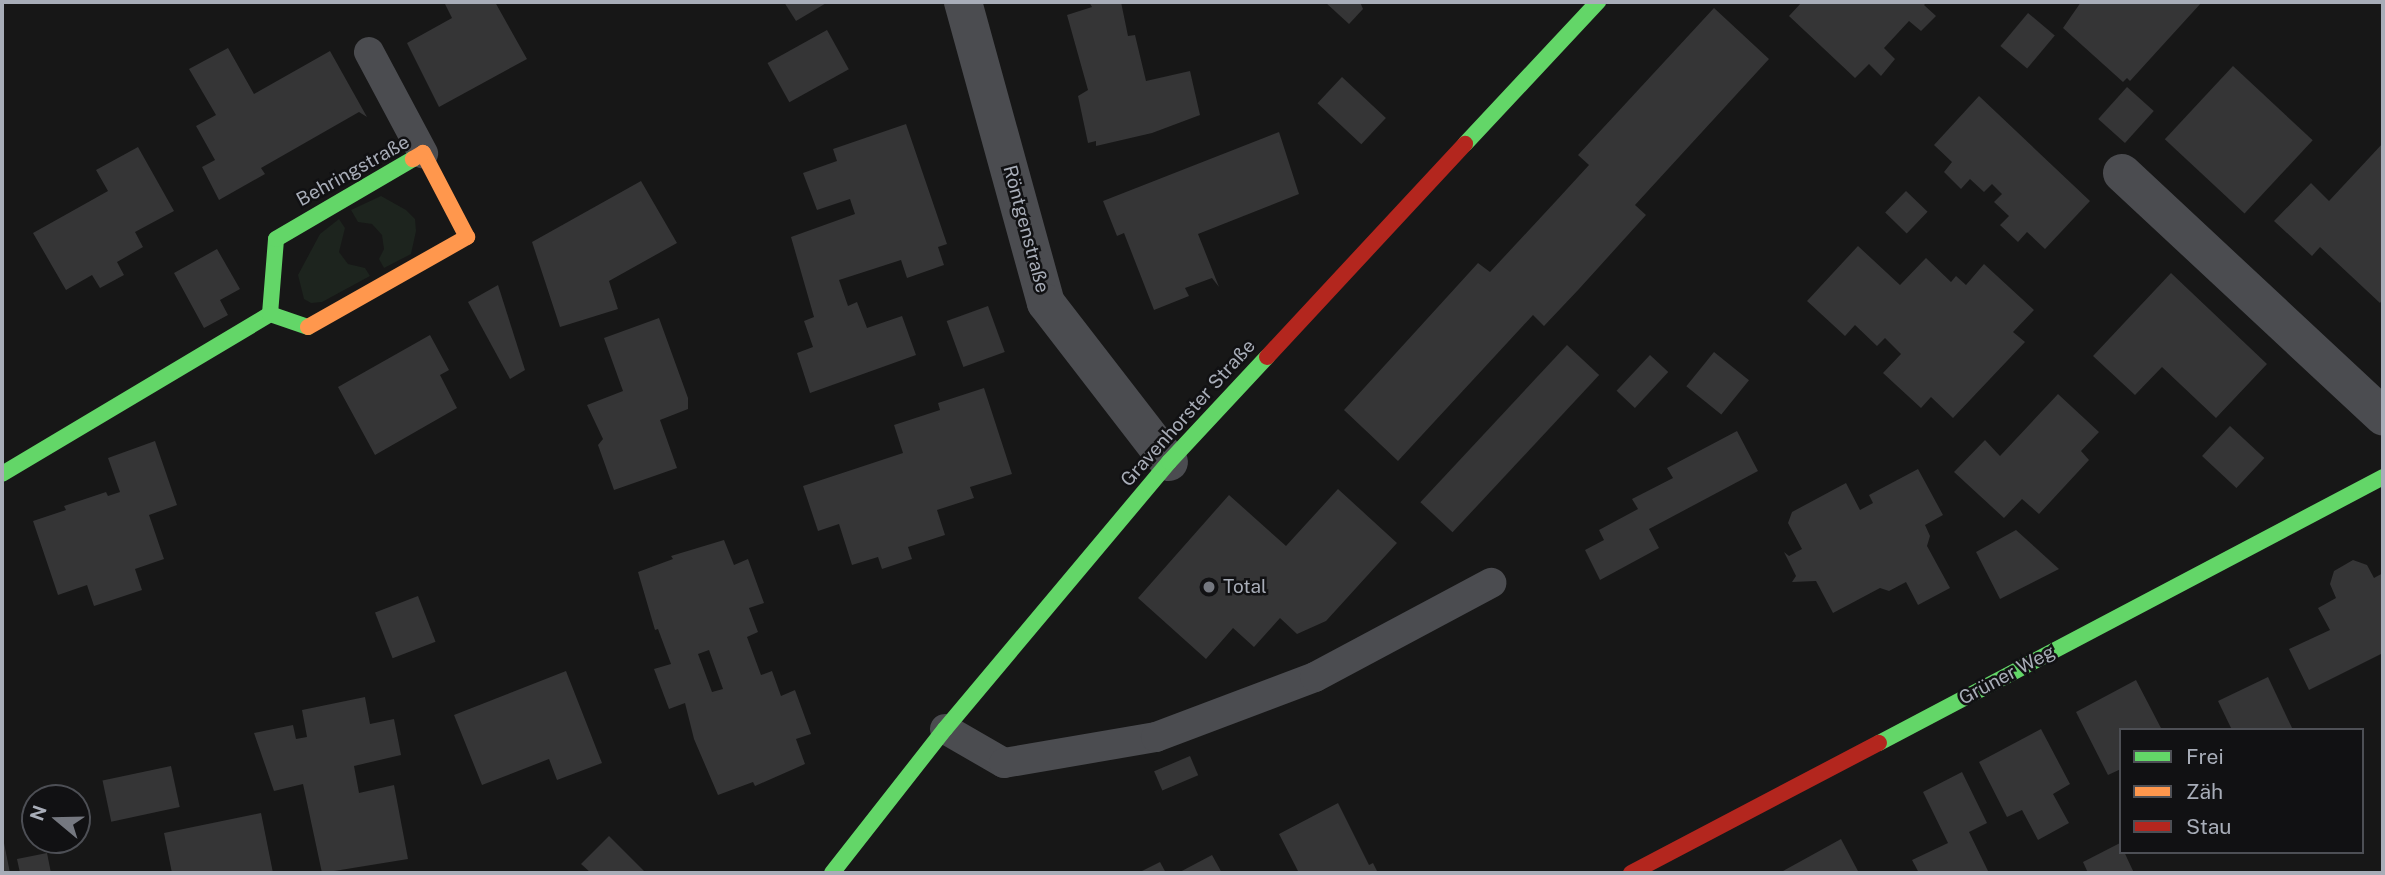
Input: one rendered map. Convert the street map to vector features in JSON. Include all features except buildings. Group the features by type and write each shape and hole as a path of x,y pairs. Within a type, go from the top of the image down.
{"street":[{"name":"Röntgenstraße","path":"963,2 1046,303 1170,462"},
{"name":"Gravenhorster Straße","path":"832,873 945,729 1170,462 1598,2"},
{"name":"Behringstraße","path":"423,153 467,237 310,328 270,314 276,239 423,153"},
{"path":"2122,173 2383,416"},
{"path":"2,474 270,314"},
{"name":"Grüner Weg","path":"1631,873 2383,477"}],"lane":[{"path":"369,51 423,153"},
{"path":"945,729 1004,763 1156,737 1315,677 1490,583"}],"shaded area":[{"path":"381,196 406,210 415,219 416,231 411,254 384,268 379,259 384,249 382,235 372,224 358,222 351,210"},
{"path":"339,219 345,228 339,252 348,264 365,268 370,276 322,302 311,303 304,299 298,275 320,234"}],"traffic: fast":[{"path":"1465,144 1598,2"},
{"path":"270,314 276,239 413,159"},
{"path":"2,474 270,314 308,327"},
{"path":"832,873 945,729 1169,462 1267,357"},
{"path":"1879,743 2383,477"}],"traffic: slow":[{"path":"308,327 467,237 423,153 413,159"}],"traffic: jam":[{"path":"1267,357 1465,144"},
{"path":"1631,873 1879,743"}],"place":[{"name":"Total","path":"1209,587"}]}
